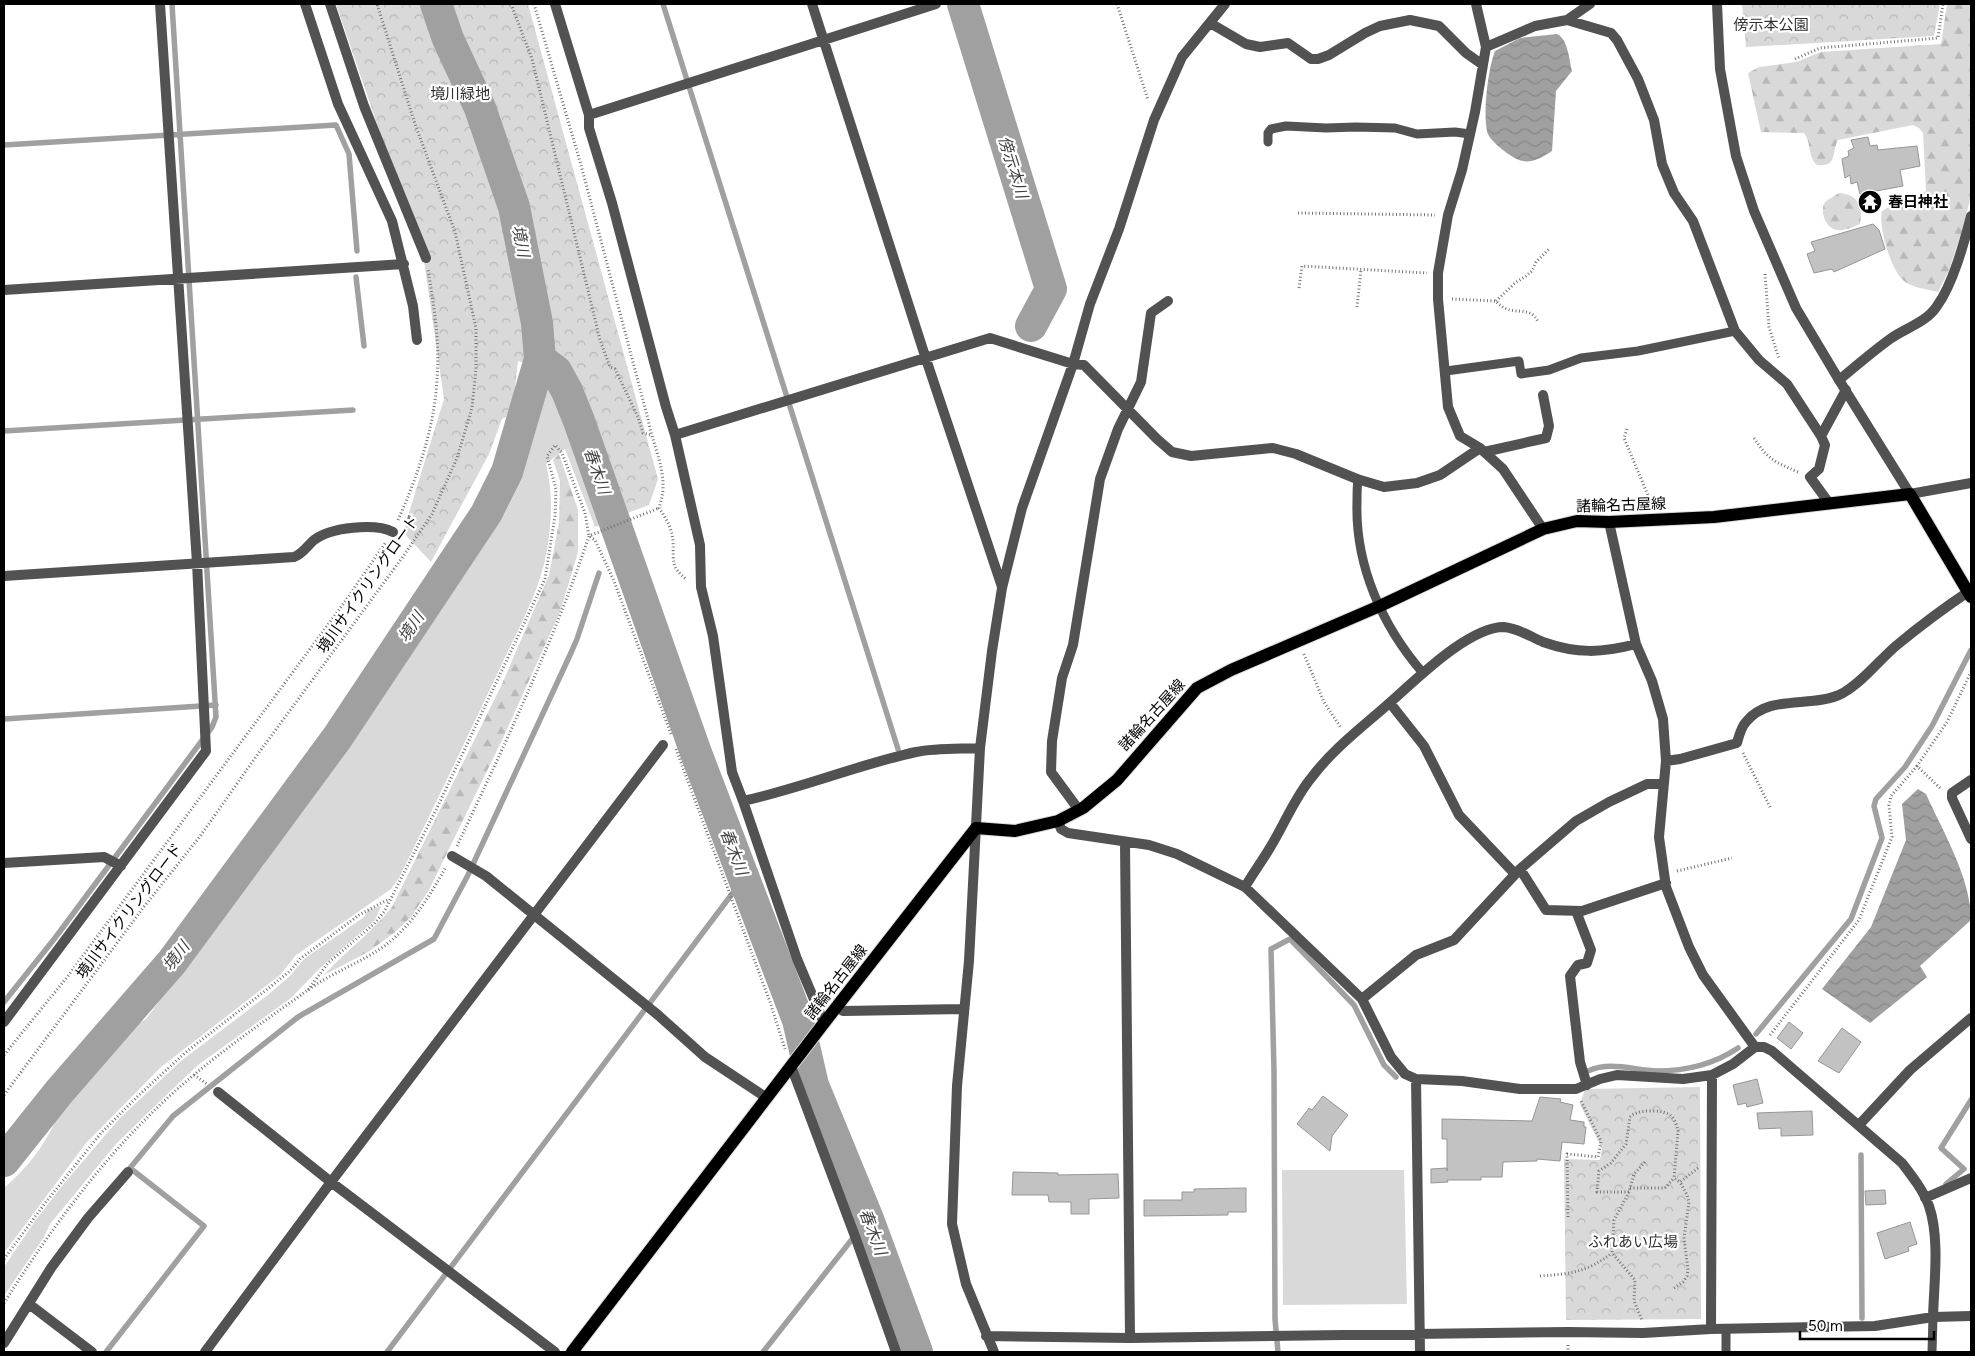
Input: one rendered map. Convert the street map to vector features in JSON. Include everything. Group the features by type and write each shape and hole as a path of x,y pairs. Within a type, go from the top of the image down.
{"main road":[{"name":"諸輪名古屋線","path":"572,1352 836,1007 976,828 1015,831 1058,821 1079,810 1117,780 1198,688 1231,670 1379,606 1543,529 1577,521 1609,522 1714,517 1910,494"},
{"path":"1910,494 1970,594"}],"street":[{"path":"4,1022 206,751 197,563 160,4"},
{"path":"305,4 338,104 392,221 413,306 417,340"},
{"path":"330,4 364,106 426,258"},
{"path":"554,4 589,115 589,128 612,203 675,435 700,545 701,587 713,636 732,772 821,1027"},
{"path":"812,4 1002,588"},
{"path":"589,115 936,4"},
{"path":"994,1352 966,1284 952,1224 957,1086 969,961 980,748 1002,588 1022,508 1073,364 1090,304 1119,229 1154,120 1182,57 1226,4"},
{"path":"1476,4 1486,47 1470,134 1462,170 1448,215 1438,273 1438,299 1448,407 1460,436 1482,450 1503,469 1543,529"},
{"path":"1486,47 1535,26 1567,20 1590,4"},
{"path":"1717,4 1720,69 1736,156 1754,211 1796,308 1910,494 1971,483"},
{"path":"1210,23 1246,44 1260,47 1288,44 1311,58 1318,59 1329,55 1372,30 1410,20 1439,26 1466,53 1483,65"},
{"path":"1567,20 1611,33 1621,48 1638,80 1654,120 1662,164 1674,192 1693,221 1735,331 1759,360 1788,384 1821,436 1825,445 1819,468 1810,477 1829,503"},
{"path":"1839,380 1891,338 1928,316 1938,306 1965,241 1971,216"},
{"path":"4,290 404,264"},
{"path":"1079,810 1051,772 1052,741 1062,678 1072,644 1100,479 1118,429 1141,382 1151,313 1168,301"},
{"path":"675,435 925,356 990,338 1084,366 1172,452 1191,456 1204,456 1240,450 1273,448 1296,454 1358,479 1384,487 1417,483 1440,475 1482,450 1546,438 1549,426 1543,394"},
{"path":"1821,436 1846,390"},
{"path":"1609,522 1636,644 1652,681 1663,719 1666,761 1659,837 1664,878 1689,947 1703,975 1759,1047 1772,1051 1902,1163 1929,1207 1935,1253 1933,1317"},
{"path":"4,576 294,557 300,555 315,539 329,532 383,527 393,532"},
{"path":"1666,761 1680,759 1737,743 1744,723 1758,710 1778,704 1820,700 1842,694 1860,680 1896,645 1940,611 1970,594"},
{"path":"1245,887 1271,847 1311,777 1350,738 1423,673 1457,646 1476,635 1493,629 1512,629 1544,642 1587,652 1613,650 1636,644"},
{"path":"1390,703 1424,746 1459,814 1518,871 1546,910 1582,911 1664,878"},
{"path":"205,1352 331,1182 662,745"},
{"path":"743,801 776,794 852,769 918,752 980,748"},
{"path":"1971,780 1952,793 1952,798 1971,839"},
{"path":"1362,999 1416,955 1454,940 1518,871 1576,821 1609,802 1647,784 1663,784"},
{"path":"1058,821 1061,829 1068,833 1125,843 1149,845 1177,854 1245,887 1362,999 1391,1058 1405,1074 1416,1079 1462,1081 1520,1089 1576,1089 1617,1075 1683,1079 1712,1075 1759,1047"},
{"path":"1125,843 1130,1338"},
{"path":"452,856 486,876 658,1015 706,1057 767,1098"},
{"path":"4,863 104,857 121,866"},
{"path":"1576,911 1591,950 1587,963 1578,965 1570,976 1580,1062 1587,1084"},
{"path":"836,1007 843,1011 964,1009"},
{"path":"1859,1125 1910,1070 1971,1018"},
{"path":"794,1063 896,1352"},
{"path":"1712,1075 1712,1329"},
{"path":"1416,1079 1420,1352"},
{"path":"218,1092 331,1182 555,1352"},
{"path":"4,1343 51,1268 88,1218 128,1172"},
{"path":"1925,1198 1971,1178"},
{"path":"29,1304 92,1352"},
{"path":"986,1336 1130,1338 1643,1332 1875,1326 1933,1317 1971,1316"}],"lane":[{"path":"1268,142 1268,132 1271,129 1286,126 1326,128 1356,126 1395,128 1417,134 1455,132 1470,134"},
{"path":"1446,371 1519,361 1521,374 1549,370 1581,358 1638,351 1735,331"},
{"path":"1358,479 1356,525 1358,542 1379,606 1404,650 1423,673"},
{"path":"1932,1352 1933,1317"},
{"path":"1726,1329 1726,1352"}],"path":[{"name":"境川サイクリングロード","path":"4,1095 143,908 201,834 391,573 432,514 457,458 472,408 476,369 476,328 455,232 415,124 378,4"},
{"path":"511,4 532,59 600,340 610,367 615,369 638,417 643,433 650,435"},
{"path":"4,1303 38,1249 72,1204 132,1134 194,1074 308,990 380,948 405,927 422,907 452,856 537,674 555,631 589,536 659,508 664,490 663,476 650,435 648,419 581,165 534,4"},
{"path":"1118,4 1154,120"},
{"path":"1795,59 1820,48 1938,38 1943,4"},
{"path":"1298,213 1448,215"},
{"path":"1438,299 1496,301 1515,283 1532,271 1536,262 1550,248"},
{"path":"4,1055 68,976 344,603 393,532 413,486 430,432 437,380 436,320 426,258"},
{"path":"1777,264 1765,274 1769,327 1780,363 1780,377"},
{"path":"1299,288 1302,266 1438,273"},
{"path":"1358,307 1361,270"},
{"path":"1496,301 1506,310 1531,313 1535,315 1538,322"},
{"path":"1627,429 1624,438 1658,520"},
{"path":"1754,438 1764,453 1772,460 1810,477"},
{"path":"308,990 328,963 374,924 384,912 436,810 545,579 555,516 556,490 550,466"},
{"path":"659,508 668,521 671,531 673,542 672,559 676,571 689,582 701,587"},
{"path":"1299,640 1324,702 1350,738"},
{"path":"1759,1047 1769,1037 1859,920 1892,837 1888,805 1891,796 1917,766 1947,722 1971,672"},
{"path":"1737,743 1771,809"},
{"path":"1917,766 1942,789 1952,793"},
{"path":"1664,878 1732,858"},
{"path":"4,1259 101,1133 153,1082 186,1052 270,988 300,958 359,915 390,899"},
{"path":"1568,1217 1567,1154 1598,1156 1601,1141 1576,1089"},
{"path":"1638,1111 1665,1112 1671,1115 1676,1124 1678,1131 1674,1178 1665,1188 1597,1192 1596,1188 1599,1171 1611,1163 1626,1144 1630,1117 1638,1111"},
{"path":"1644,1324 1634,1301 1635,1280 1612,1252 1614,1220 1629,1190 1634,1174 1645,1162"},
{"path":"1680,1182 1704,1164 1712,1162"},
{"path":"1674,1178 1680,1182 1688,1194 1689,1202 1684,1238 1687,1276 1683,1282 1674,1288"},
{"path":"1540,1276 1570,1274 1587,1269 1598,1264 1612,1252"}],"green space":[{"name":"境川緑地","path":"336,4 528,4 658,479 649,505 622,515 570,377 518,361 512,414 502,419 489,454 431,562 403,532 444,399 424,261"},
{"name":"傍示本公園","path":"1742,4 1940,4 1934,36 1746,47"},
{"path":"1947,4 1971,4 1971,196 1949,270 1938,292 1911,285 1899,276 1890,258 1882,227 1882,211 1916,198 1926,191 1923,133 1919,128 1913,125 1838,140 1831,161 1828,164 1817,165 1812,158 1804,133 1761,132 1748,73 1759,67 1796,62 1821,52 1941,44"},
{"path":"1839,193 1851,196 1858,202 1861,212 1860,224 1837,230 1827,223 1823,215 1823,206 1826,201"},
{"path":"557,383 609,521 595,527 565,449 546,464 550,485 551,517 544,566 539,581 520,626 399,878 391,889 296,955 280,975 161,1067 86,1143 4,1253 4,1188 33,1158 55,1122 132,1028 146,1019 239,893 264,865 270,845 286,821 332,762 407,656 496,518 531,430 533,404 540,386"},
{"path":"559,454 578,510 578,552 560,612 503,738 429,890 411,917 394,933 368,952 324,975 392,907 502,684 549,575 559,522 560,481 553,460"},
{"path":"381,906 375,920 321,967 291,998 198,1065 116,1144 50,1224 44,1237 4,1296 4,1267 61,1187 120,1118 181,1061 268,995 291,975 304,959 364,917 368,910"},
{"name":"ふれあい広場","path":"1700,1087 1701,1319 1566,1320 1564,1159 1600,1160 1602,1149 1580,1104 1585,1089"},
{"path":"1282,1170 1404,1170 1407,1304 1283,1305"}],"water":[{"path":"1557,34 1564,40 1572,71 1556,91 1552,151 1537,160 1518,160 1498,146 1487,131 1486,102 1492,59 1495,51 1520,38"},
{"path":"1918,789 1926,794 1955,856 1970,904 1971,920 1920,966 1927,977 1870,1023 1822,989 1871,927 1906,840 1902,804"}],"building":[{"path":"1868,137 1870,146 1877,145 1878,150 1917,146 1920,166 1900,170 1903,186 1860,194 1857,182 1851,184 1850,175 1845,178 1842,159 1849,156 1848,151 1854,148 1851,140"},
{"path":"1873,224 1879,230 1885,249 1834,272 1832,269 1814,273 1807,254 1815,251 1811,242"},
{"path":"1789,1022 1803,1033 1791,1049 1777,1038"},
{"path":"1842,1028 1861,1042 1839,1073 1818,1061"},
{"path":"1757,1079 1763,1103 1747,1107 1746,1103 1738,1105 1733,1085"},
{"path":"1323,1096 1348,1115 1332,1136 1330,1151 1297,1124 1309,1108 1312,1110"},
{"path":"1540,1097 1561,1099 1560,1102 1573,1105 1570,1120 1584,1122 1584,1127 1586,1127 1584,1144 1562,1142 1560,1161 1537,1159 1537,1161 1503,1162 1502,1177 1481,1177 1481,1180 1447,1180 1448,1182 1431,1183 1431,1169 1447,1168 1447,1139 1442,1139 1442,1119 1532,1121"},
{"path":"1812,1111 1813,1135 1781,1136 1781,1128 1759,1129 1757,1113"},
{"path":"1013,1172 1058,1173 1058,1175 1118,1174 1119,1198 1089,1199 1089,1214 1071,1214 1071,1202 1049,1202 1048,1195 1012,1195"},
{"path":"1246,1188 1246,1212 1228,1212 1228,1215 1144,1216 1144,1200 1182,1200 1182,1192 1194,1192 1194,1189"},
{"path":"1885,1190 1886,1204 1866,1205 1865,1191"},
{"path":"1910,1222 1917,1244 1908,1247 1909,1251 1885,1259 1877,1233"}],"waterway":[{"path":"4,1002 55,938 212,727 216,717 172,4"},
{"name":"境川","path":"4,1161 59,1092 172,962 337,738 486,514 507,472 540,359 537,323 514,207 480,108 448,39 436,4"},
{"path":"663,4 898,749"},
{"name":"傍示本川","path":"963,4 1051,289 1031,326"},
{"path":"4,145 336,125 349,154 357,251"},
{"path":"356,277 364,346"},
{"name":"春木川","path":"540,359 556,371 567,391 579,421 696,753 798,1020 813,1085 868,1219 917,1352"},
{"path":"4,431 353,410"},
{"path":"106,1352 204,1226 130,1168 173,1116 298,1017 434,939 468,875 570,655 599,573"},
{"path":"1756,1034 1851,919 1882,838 1874,806 1876,799 1905,767 1932,726 1971,650"},
{"path":"4,719 216,705"},
{"path":"387,1352 744,878"},
{"path":"1278,1352 1275,1319 1274,1071 1271,949 1290,939 1354,1005 1384,1065 1396,1077"},
{"path":"1588,1071 1613,1066 1657,1071 1679,1070 1699,1066 1729,1054 1738,1048"},
{"path":"1946,1184 1964,1169 1941,1148 1971,1100"},
{"path":"1861,1155 1862,1318"},
{"path":"763,1352 868,1219"}],"place":[{"name":"春日神社","path":"1870,202"}]}
